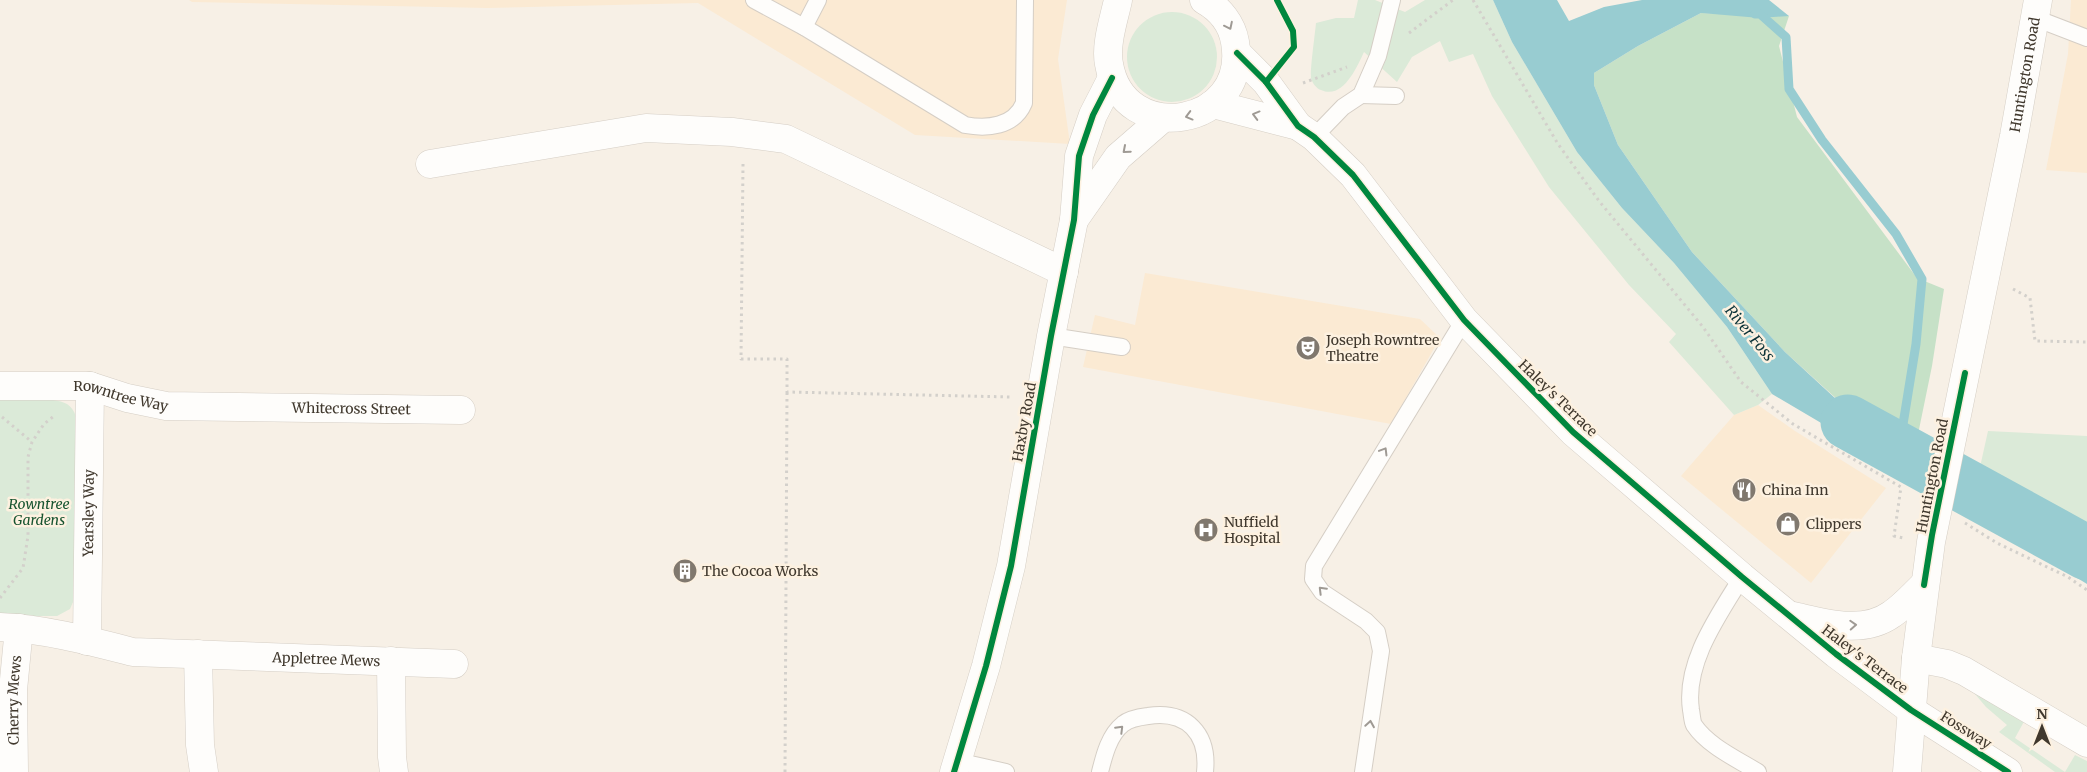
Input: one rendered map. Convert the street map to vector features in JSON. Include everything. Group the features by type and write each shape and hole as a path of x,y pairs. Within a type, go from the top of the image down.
{"street":[{"path":"1118,0 1108,47 1108,62 1112,78 1124,97 1141,111 1163,118 1181,118 1198,114 1213,104 1226,90 1234,73 1237,53 1234,35 1225,17 1208,1"},
{"path":"1112,32 1122,14 1139,0"},
{"name":"Huntington Road","path":"1907,772 1911,710 1924,585 1965,373 1987,275 2037,9"},
{"name":"Haley's Terrace","path":"1237,53 1306,131 1353,175 1464,320 1573,432 1742,578 1836,654 1911,710"},
{"name":"Haxby Road","path":"955,767 986,666 1012,566 1051,336 1074,220 1078,156 1093,115 1112,78"},
{"name":"Haley's Terrace","path":"1213,104 1306,131"},
{"name":"Haxby Road","path":"1074,220 1118,157 1163,118"},
{"path":"430,164 646,128 744,133 786,139 1064,272"},
{"name":"Rowntree Way","path":"0,386 90,386 127,398 166,406 242,408"},
{"name":"Yearsley Way","path":"87,640 90,386"},
{"name":"Whitecross Street","path":"242,408 461,410"},
{"path":"1788,615 1833,625 1853,626 1871,623 1882,620 1893,613 1924,585"},
{"name":"Appletree Mews","path":"10,628 87,640 133,652 454,664"},
{"name":"Cherry Mews","path":"10,628 14,772"},
{"path":"198,654 200,744 204,772"},
{"path":"1916,658 1941,662 1964,671 2087,743"},
{"path":"391,661 392,757 394,772"},
{"name":"Fossway","path":"1911,710 2008,772"}],"lane":[{"path":"754,0 804,27 965,125 994,128 1020,111 1024,103 1025,0"},
{"path":"804,27 818,0"},
{"path":"1361,95 1378,56 1392,0"},
{"path":"2037,9 2087,38"},
{"path":"1306,131 1361,95 1396,96"},
{"path":"1363,772 1381,651 1377,632 1366,621 1322,592 1313,579 1314,566 1464,320"},
{"path":"1051,336 1122,347"},
{"path":"1742,578 1716,618 1696,663 1690,702 1693,724 1709,740 1758,772"},
{"path":"1100,772 1104,755 1112,737 1123,724 1139,717 1155,715 1175,717 1191,724 1201,737 1203,743 1206,762 1205,772"},
{"path":"955,767 1006,772"}],"path":[{"path":"1274,93 1378,56 1453,0"},
{"path":"1473,0 1558,144 1599,201 1703,327 1741,382 1793,424 1901,487 1894,536"},
{"path":"744,133 741,359 787,359 785,772"},
{"path":"1987,275 2030,298 2035,341 2087,342"},
{"path":"787,392 1040,398"},
{"path":"0,598 23,568 28,536 28,456 32,442 44,424 56,414"},
{"path":"0,415 32,442"},
{"path":"1966,523 1997,543 2068,578 2087,590"}],"shaded area":[{"path":"189,0 1067,0 1058,59 1070,144 915,135 698,3 488,8 192,2"},
{"path":"2071,0 2087,0 2087,173 2046,170 2068,54"},
{"path":"1145,273 1420,319 1440,338 1391,424 1083,367 1095,315 1135,325"},
{"path":"1758,405 1795,431 1886,488 1811,583 1681,476 1734,415"}],"green space":[{"path":"1358,0 1375,0 1405,12 1425,0 1493,0 1512,42 1577,152 1622,208 1674,263 1727,327 1772,394 1758,405 1734,415 1669,342 1676,334 1629,285 1549,187 1492,96 1473,54 1449,62 1440,41 1412,57 1397,82 1364,52 1353,73 1342,86 1329,92 1316,87 1311,74 1316,23 1336,18 1354,18"},
{"path":"1172,12 1189,15 1204,25 1214,40 1217,57 1214,74 1204,89 1189,99 1172,102 1155,99 1140,89 1130,74 1127,57 1130,40 1140,25 1155,15"},
{"path":"1701,13 1789,16 1779,46 1797,117 1917,278 1944,289 1932,366 1915,449 1850,411 1785,352 1692,252 1618,145 1594,85 1594,73 1638,46"},
{"name":"Rowntree Gardens","path":"0,400 53,400 70,406 77,419 79,429 76,595 70,609 57,616 0,616"},
{"path":"1988,431 2087,436 2087,541 1978,476"},
{"path":"1959,675 2027,716 2015,738 2065,772 2055,772 1999,732 2007,725 1986,707"},
{"path":"2075,755 2087,761 2087,772 2065,772"}],"water":[{"path":"1493,0 1557,0 1569,21 1604,7 1642,0 1769,0 1789,16 1760,18 1701,13 1638,46 1594,73 1594,85 1618,145 1692,252 1785,352 1849,411 1915,449 1911,476 1772,394 1727,327 1674,263 1622,208 1577,152 1512,42"},
{"path":"1978,476 2087,541 2087,584 1970,512"}],"waterway":[{"path":"1755,14 1760,14 1786,37 1789,89 1822,140 1896,234 1922,279 1916,344 1899,449"},
{"name":"River Foss","path":"1848,422 2087,553"}],"cycle path":[{"path":"1266,82 1294,47 1293,31 1277,0"},
{"path":"1237,53 1266,82 1298,126 1314,137 1353,175 1464,320 1573,432 1742,577 1836,654 1911,710 2008,772"},
{"path":"954,772 986,666 1011,566 1051,336 1074,220 1079,156 1093,115 1112,78"},
{"path":"1924,585 1932,535 1965,373"}],"place":[{"name":"Joseph Rowntree Theatre","path":"1308,348"},
{"name":"China Inn","path":"1744,490"},
{"name":"Clippers","path":"1788,524"},
{"name":"Nuffield Hospital","path":"1206,530"},
{"name":"The Cocoa Works","path":"685,571"}]}
